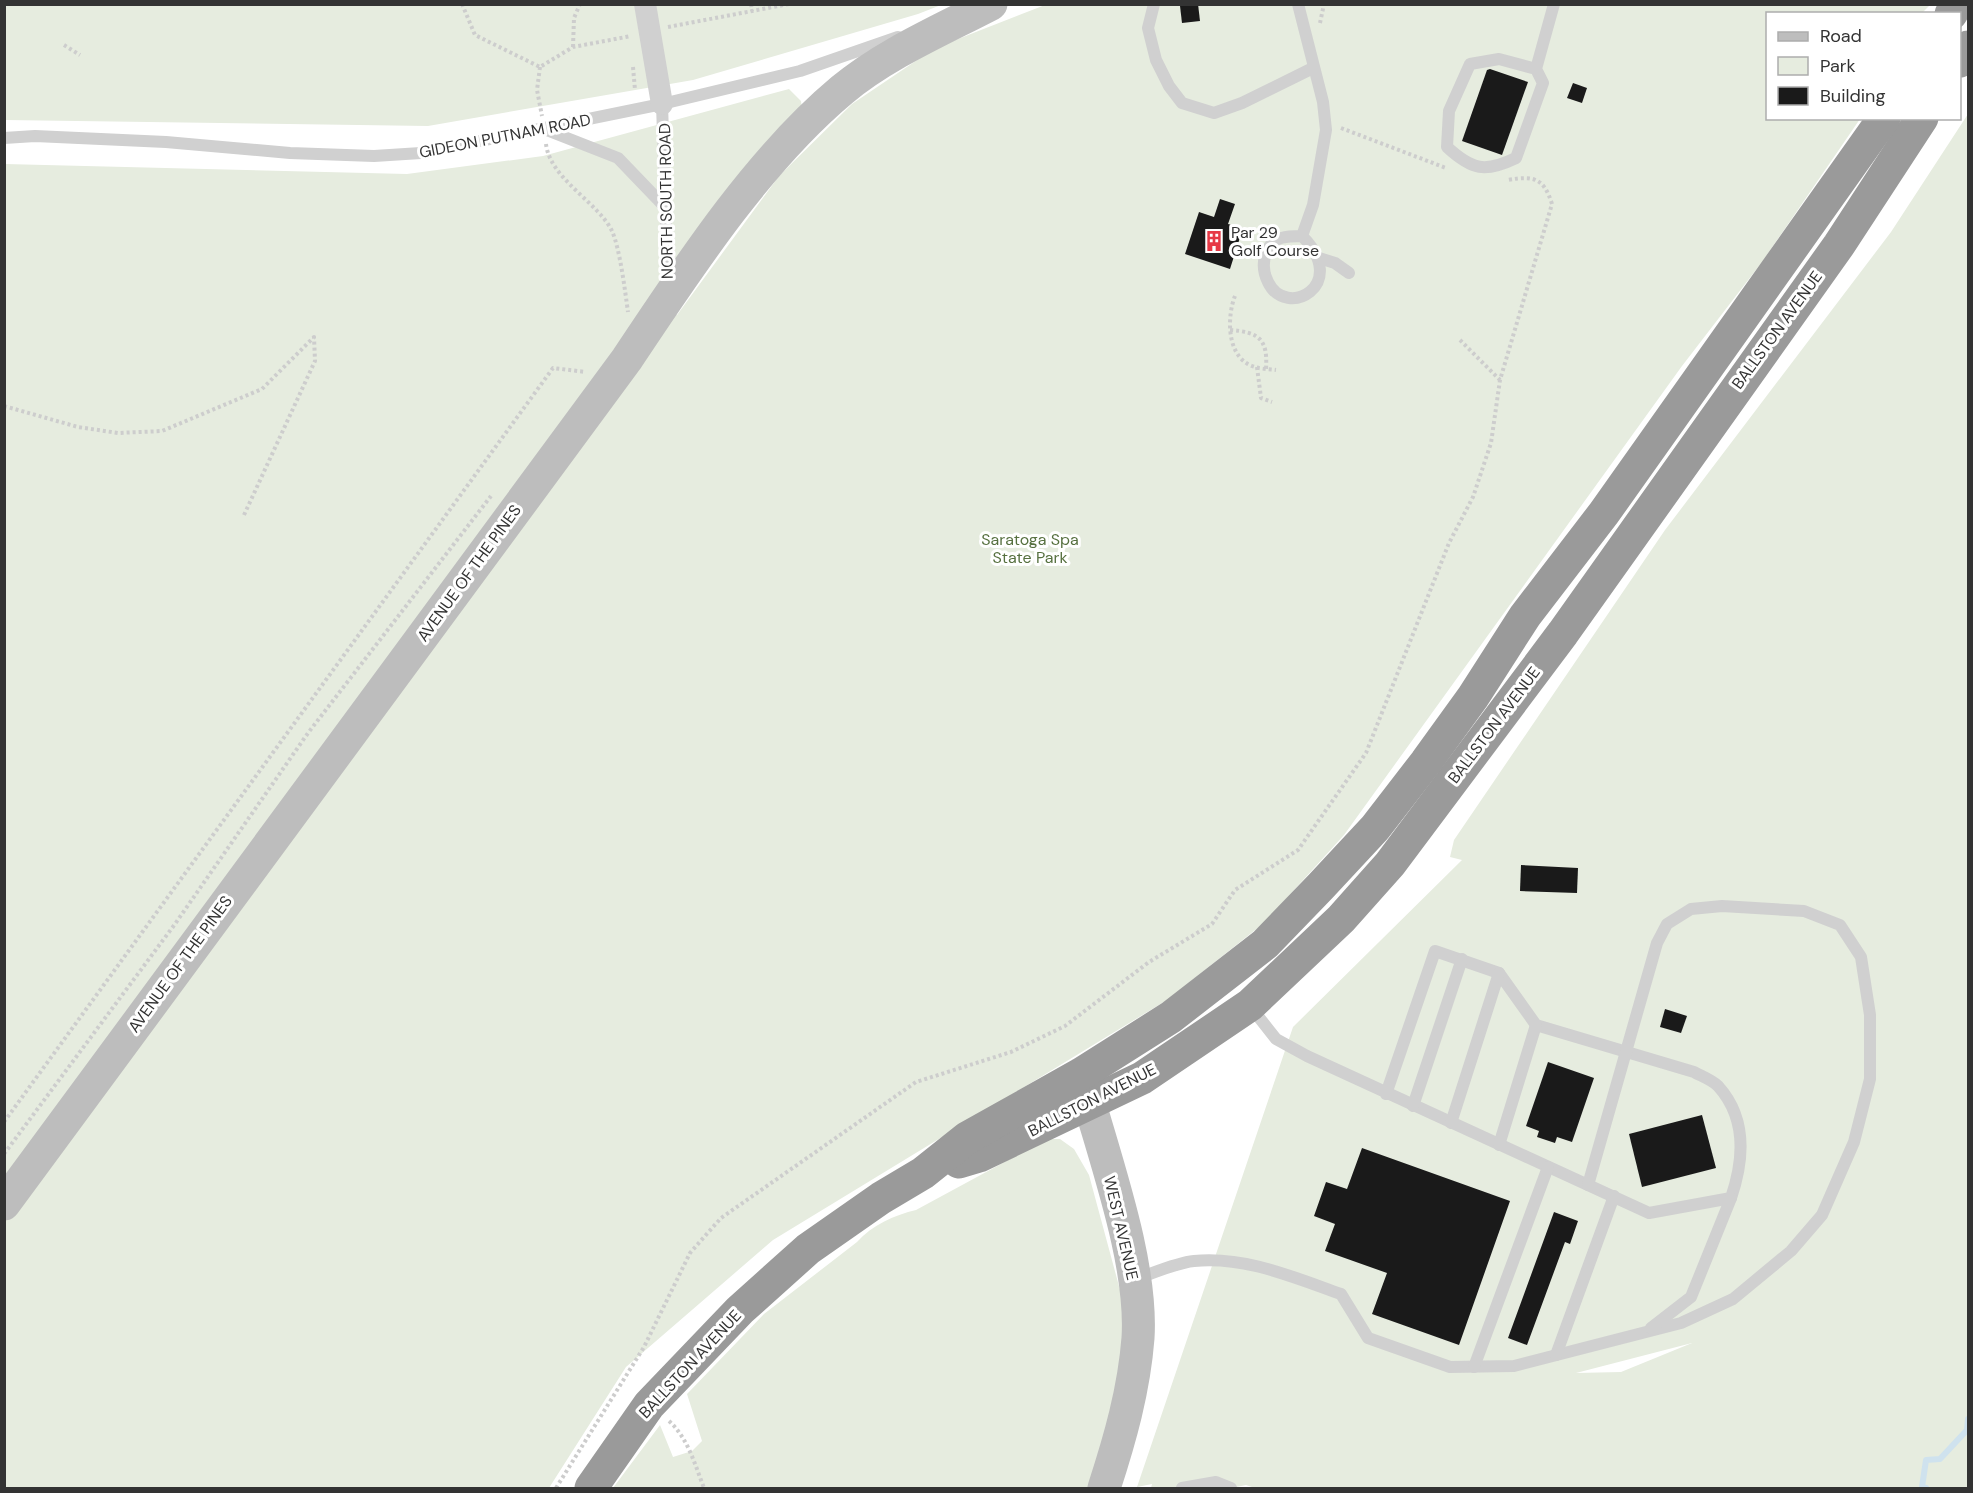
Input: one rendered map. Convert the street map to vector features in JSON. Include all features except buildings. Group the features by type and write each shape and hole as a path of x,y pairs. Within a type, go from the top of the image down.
{"highway":[{"name":"BALLSTON AVENUE","path":"591,1488 649,1405 740,1310 808,1249 880,1198 923,1173 980,1156 1085,1089 1171,1017 1265,944 1375,828 1473,697 1525,616 1604,513 1883,120"},
{"name":"BALLSTON AVENUE","path":"1085,1089 1142,1078 1250,1005 1316,945 1389,864 1563,633 1839,244 1921,120"}],"street":[{"path":"645,4 663,104"},
{"name":"AVENUE OF THE PINES","path":"4,1204 613,378 668,297 738,202 788,142 843,89 904,50 990,4"},
{"name":"WEST AVENUE","path":"1085,1089 1135,1279 1138,1336 1131,1392 1104,1488"}],"lane":[{"name":"GIDEON PUTNAM ROAD","path":"4,138 35,136 166,142 290,153 374,156 421,153 663,104 800,71 990,4"},
{"path":"1154,4 1148,28 1156,60 1169,86 1182,103 1214,113 1242,104 1313,68"},
{"path":"1298,4 1323,102 1326,130 1312,205 1302,236"},
{"path":"1536,69 1499,59 1470,64 1449,111 1447,147 1466,164 1495,168 1516,158 1543,83 1536,69 1554,4"},
{"name":"NORTH SOUTH ROAD","path":"663,104 668,297"},
{"path":"544,129 618,158 666,208"},
{"path":"1284,236 1302,236 1315,249 1319,258 1321,273 1318,283 1309,294 1293,298 1281,297 1271,288 1264,275 1264,258 1270,245 1284,236"},
{"path":"1319,258 1335,263 1349,273"},
{"path":"1135,1279 1191,1262 1228,1260 1262,1267 1341,1293 1368,1338 1450,1367 1514,1366 1681,1323 1733,1299 1791,1251 1822,1215 1854,1142 1870,1079 1870,1015 1861,957 1840,925 1804,911 1722,906 1691,909 1667,924 1657,943 1588,1185"},
{"path":"1386,1094 1435,951 1499,973 1536,1025 1694,1072 1717,1085 1733,1108 1741,1137 1740,1170 1691,1297 1645,1332"},
{"path":"1413,1106 1462,959"},
{"path":"1451,1123 1499,973"},
{"path":"1250,1005 1276,1039 1386,1094 1649,1212 1731,1198"},
{"path":"1499,1144 1536,1025"},
{"path":"1474,1367 1548,1167"},
{"path":"1556,1355 1614,1196"},
{"path":"1182,1488 1216,1482 1232,1488"}],"path":[{"path":"462,4 475,35 540,67"},
{"path":"573,47 574,18 580,4"},
{"path":"751,4 752,11"},
{"path":"540,67 573,47 789,4"},
{"path":"1321,31 1319,21 1324,4"},
{"path":"64,45 80,55"},
{"path":"540,67 537,90 551,161 612,230 629,321"},
{"path":"1335,126 1449,169"},
{"path":"556,1488 620,1382 644,1347 690,1253 721,1218 916,1082 1011,1052 1065,1026 1149,962 1212,924 1235,890 1298,850 1366,753 1449,543 1473,497 1491,443 1500,380 1552,204 1547,187 1540,181 1524,177 1504,180"},
{"path":"1235,296 1229,313 1230,330 1238,353 1249,365 1276,370"},
{"path":"1230,330 1248,331 1263,342 1267,352 1266,369"},
{"path":"4,406 78,427 118,433 162,431 262,389 314,337 315,361 244,515"},
{"path":"1460,340 1500,380"},
{"path":"1257,367 1262,398 1272,402"},
{"path":"4,1122 553,368 591,373 583,382"},
{"path":"4,1154 175,924 308,733 493,494"},
{"path":"620,1382 626,1387"},
{"path":"664,1417 677,1428 704,1488"}],"green space":[{"path":"5,5 941,5 918,14 693,80 428,126 5,120"},
{"name":"Saratoga Spa State Park","path":"1045,5 1930,5 1923,12 1766,12 1766,120 1859,120 1762,262 1682,366 1344,835 1264,923 1167,1000 773,1240 626,1367 549,1488 5,1488 5,164 407,174 543,156 789,89 801,101 802,109 651,303 677,315 779,176 852,104 935,48"},
{"path":"1968,114 1968,1488 1255,1488 1246,1485 1231,1488 1151,1488 1152,1484 1137,1487 1293,1027 1462,860 1450,857 1454,840 1665,530 1891,232","holes":["1692,1343 1621,1372 1576,1373"]},
{"path":"1047,1139 1060,1139 1074,1149 1089,1175 1123,1301 1122,1394 1093,1488 613,1488 660,1425 673,1457 692,1451 702,1441 687,1394 764,1314 877,1226 916,1210"}],"waterway":[{"path":"1926,1488 1922,1487 1926,1460 1940,1459 1967,1430 1968,1419"}],"place":[{"name":"Par 29 Golf Course","path":"1214,241"}]}
